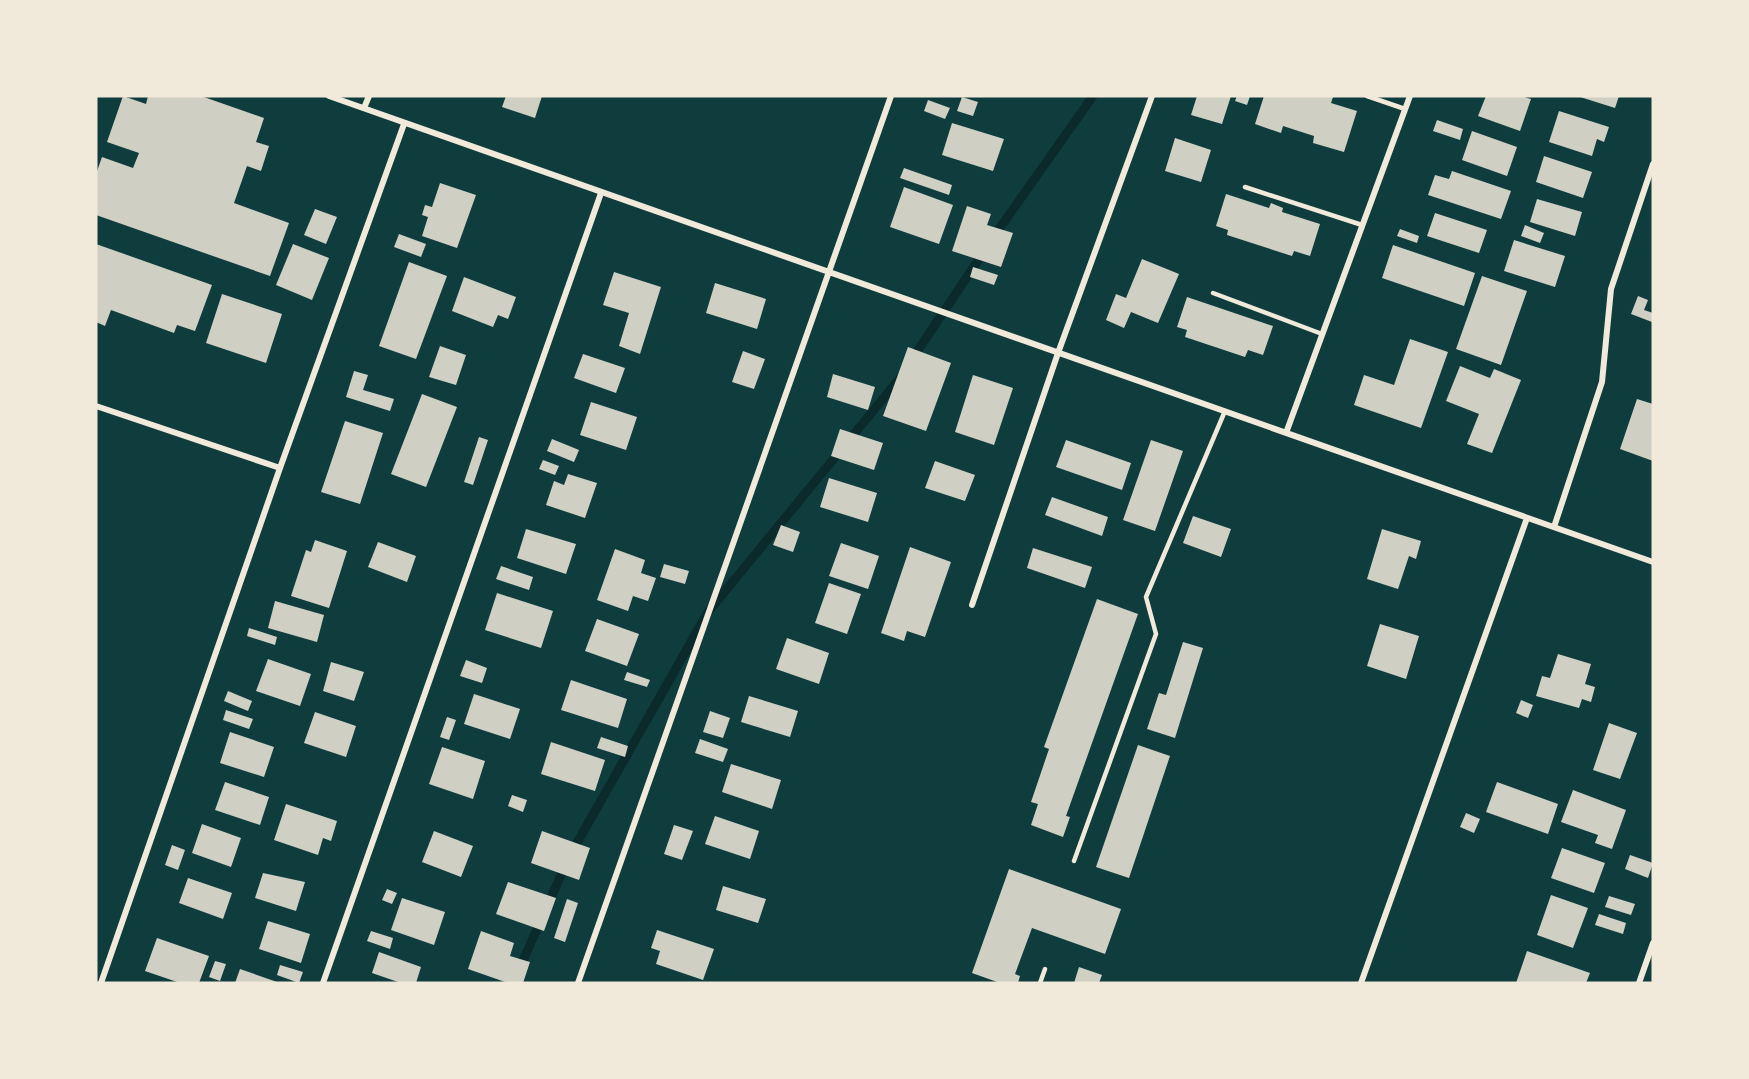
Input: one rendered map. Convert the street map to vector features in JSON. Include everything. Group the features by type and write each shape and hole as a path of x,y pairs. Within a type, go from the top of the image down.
{"street":[{"path":"329,96 1653,562"},
{"path":"364,108 369,96"},
{"path":"578,983 891,96"},
{"path":"972,605 1058,353 1152,96"},
{"path":"1286,433 1410,96"},
{"path":"101,983 279,468 404,124"},
{"path":"1554,528 1602,382 1611,289 1653,164"},
{"path":"323,983 601,193"},
{"path":"96,406 279,468"},
{"path":"1361,983 1527,518"},
{"path":"1639,983 1653,943"}],"lane":[{"path":"1367,96 1405,109"},
{"path":"1245,187 1362,225"},
{"path":"1213,293 1322,334"},
{"path":"1074,861 1156,634 1146,597 1225,411"},
{"path":"1040,983 1045,969"}],"building":[{"path":"123,96 146,104 148,96 201,96 264,118 256,142 269,146 261,171 247,166 234,203 289,223 270,276 96,215 96,174 102,157 133,168 139,153 107,142"},
{"path":"506,96 542,96 535,118 502,107"},
{"path":"1197,96 1231,96 1222,124 1191,115"},
{"path":"1237,96 1250,96 1247,105 1235,101"},
{"path":"1264,96 1328,96 1333,97 1331,103 1357,111 1344,152 1313,143 1314,136 1283,126 1281,133 1255,124"},
{"path":"1486,96 1521,96 1531,99 1520,131 1478,116"},
{"path":"1577,96 1619,96 1615,108"},
{"path":"962,97 978,102 973,116 957,111"},
{"path":"928,100 950,108 945,119 924,111"},
{"path":"1559,111 1609,127 1604,142 1597,139 1592,156 1549,142"},
{"path":"1437,120 1463,129 1460,140 1433,131"},
{"path":"952,123 1004,139 993,171 942,155"},
{"path":"1472,131 1517,147 1507,176 1462,160"},
{"path":"1175,138 1211,150 1201,182 1165,171"},
{"path":"1544,156 1592,172 1583,198 1536,182"},
{"path":"904,168 952,185 949,195 900,178"},
{"path":"1452,171 1511,191 1501,219 1428,195 1435,175 1449,179"},
{"path":"440,183 476,195 457,248 422,236 428,217 422,215 425,205 432,207"},
{"path":"904,187 953,205 939,244 890,227"},
{"path":"1226,194 1269,208 1271,203 1283,208 1282,212 1320,224 1310,256 1294,251 1292,256 1227,235 1228,230 1216,226"},
{"path":"1537,199 1582,212 1575,236 1530,222"},
{"path":"967,206 991,214 987,225 1013,233 1001,267 952,251"},
{"path":"315,209 337,217 326,244 304,235"},
{"path":"1435,213 1487,230 1479,253 1427,236"},
{"path":"1525,225 1544,233 1540,243 1521,236"},
{"path":"1400,229 1419,236 1417,243 1397,236"},
{"path":"399,234 426,244 421,257 394,247"},
{"path":"1514,240 1565,256 1555,287 1504,271"},
{"path":"96,244 212,285 195,331 177,325 174,333 111,310 105,326 96,322"},
{"path":"293,244 329,258 312,300 276,285"},
{"path":"1393,245 1475,273 1464,306 1382,278"},
{"path":"1142,259 1179,274 1158,323 1131,312 1124,328 1106,320 1116,294 1126,298"},
{"path":"409,262 447,276 416,359 379,346"},
{"path":"973,267 998,275 994,285 970,277"},
{"path":"614,272 661,287 640,354 619,346 629,313 603,305"},
{"path":"1482,276 1527,291 1501,365 1456,349"},
{"path":"464,277 516,297 508,319 498,315 493,327 452,311"},
{"path":"715,283 766,299 757,329 706,313"},
{"path":"222,294 282,314 266,363 206,343"},
{"path":"1638,296 1648,300 1644,310 1653,313 1652,322 1631,314"},
{"path":"1187,297 1273,326 1263,355 1248,350 1245,357 1185,337 1187,330 1177,327"},
{"path":"1410,339 1448,352 1421,428 1354,405 1364,375 1394,385"},
{"path":"440,346 466,355 456,385 429,377"},
{"path":"908,347 951,363 926,431 883,416"},
{"path":"743,351 765,359 754,389 732,382"},
{"path":"583,354 625,368 616,393 574,378"},
{"path":"1460,366 1490,378 1494,369 1521,380 1492,453 1467,444 1479,414 1446,401"},
{"path":"354,371 368,375 363,390 394,399 390,411 346,397"},
{"path":"833,374 875,387 868,410 827,397"},
{"path":"973,375 1013,388 994,445 955,432"},
{"path":"422,394 457,407 426,487 391,474"},
{"path":"1637,399 1653,404 1653,461 1620,449"},
{"path":"591,402 637,417 626,450 580,435"},
{"path":"345,421 383,433 360,504 321,492"},
{"path":"840,429 883,443 874,470 831,456"},
{"path":"479,437 488,440 473,485 464,482"},
{"path":"552,439 579,450 574,462 547,451"},
{"path":"1066,440 1131,463 1122,490 1056,467"},
{"path":"1151,440 1183,451 1155,531 1123,520"},
{"path":"543,460 559,466 555,475 539,469"},
{"path":"935,461 975,475 965,501 925,488"},
{"path":"568,474 597,483 585,518 546,505 554,481 564,485"},
{"path":"829,478 877,493 868,522 820,507"},
{"path":"1052,497 1108,517 1102,536 1045,515"},
{"path":"1193,516 1231,529 1221,557 1183,543"},
{"path":"781,525 800,532 793,552 773,545"},
{"path":"526,529 576,544 566,574 517,558"},
{"path":"1382,529 1421,541 1416,559 1409,556 1398,589 1367,579"},
{"path":"315,540 347,551 329,608 291,596 306,550 311,552"},
{"path":"378,542 416,556 407,582 368,567"},
{"path":"841,543 879,556 868,589 829,576"},
{"path":"910,547 951,562 925,637 907,631 904,641 881,633"},
{"path":"1033,548 1092,567 1085,588 1027,568"},
{"path":"615,549 645,560 641,573 656,578 648,601 633,596 628,611 597,600"},
{"path":"664,564 689,571 685,584 660,577"},
{"path":"501,566 533,577 529,590 496,579"},
{"path":"829,583 861,594 847,634 815,623"},
{"path":"497,593 553,611 541,648 485,630"},
{"path":"1097,599 1138,614 1066,816 1070,817 1063,837 1031,825 1038,804 1031,802 1049,749 1044,747"},
{"path":"275,601 324,615 317,642 268,628"},
{"path":"597,619 639,634 627,666 585,651"},
{"path":"1380,624 1419,636 1406,679 1367,666"},
{"path":"249,628 277,637 275,645 247,636"},
{"path":"787,638 829,653 819,684 776,669"},
{"path":"1183,642 1203,648 1175,738 1147,729 1159,693 1166,695"},
{"path":"1558,654 1591,664 1585,684 1595,687 1591,702 1582,699 1579,708 1536,696 1542,676 1550,678"},
{"path":"268,659 311,674 300,706 256,691"},
{"path":"466,660 487,668 482,683 460,676"},
{"path":"331,662 364,672 354,701 323,691"},
{"path":"627,672 650,680 647,687 624,680"},
{"path":"571,680 627,699 618,728 561,710"},
{"path":"228,691 252,701 248,711 224,701"},
{"path":"474,694 520,709 510,739 464,724"},
{"path":"749,696 798,711 790,737 741,722"},
{"path":"1521,700 1533,705 1528,718 1516,713"},
{"path":"226,710 253,719 249,729 223,720"},
{"path":"710,711 730,718 723,738 703,732"},
{"path":"315,712 356,726 346,757 304,743"},
{"path":"447,717 456,720 449,740 440,737"},
{"path":"1609,723 1637,733 1620,779 1593,770"},
{"path":"230,732 274,747 264,777 220,763"},
{"path":"601,737 628,746 625,757 597,748"},
{"path":"700,739 728,749 723,762 695,753"},
{"path":"551,742 605,760 595,791 541,774"},
{"path":"1138,745 1170,756 1129,878 1096,867"},
{"path":"442,747 485,761 473,799 429,784"},
{"path":"731,764 781,780 772,809 722,792"},
{"path":"225,782 269,797 260,825 215,810"},
{"path":"1497,782 1558,804 1548,834 1486,812"},
{"path":"1573,790 1626,810 1612,849 1595,843 1598,835 1561,822"},
{"path":"512,795 527,800 523,812 508,806"},
{"path":"286,804 337,821 331,841 323,838 318,855 274,840"},
{"path":"1466,813 1480,819 1474,833 1460,827"},
{"path":"715,816 759,831 750,859 705,844"},
{"path":"202,824 241,838 231,867 192,853"},
{"path":"674,825 693,831 682,860 664,854"},
{"path":"434,831 473,846 461,877 422,862"},
{"path":"542,831 590,848 579,880 531,863"},
{"path":"172,845 185,850 178,870 165,865"},
{"path":"1562,848 1605,863 1594,893 1551,878"},
{"path":"1630,855 1653,863 1648,878 1625,869"},
{"path":"1009,869 1121,909 1105,954 1032,928 1015,974 1020,976 1018,983 1000,983 972,973"},
{"path":"263,873 305,882 296,911 255,898"},
{"path":"188,878 232,893 223,919 179,903"},
{"path":"508,882 556,898 544,931 496,914"},
{"path":"723,886 766,899 758,923 716,910"},
{"path":"387,889 397,893 392,904 382,900"},
{"path":"1551,895 1588,908 1573,948 1537,935"},
{"path":"1609,896 1635,904 1631,915 1605,907"},
{"path":"402,898 445,912 434,945 391,930"},
{"path":"567,899 578,903 565,942 554,938"},
{"path":"1599,914 1626,923 1623,934 1595,925"},
{"path":"268,921 310,934 301,963 259,949"},
{"path":"657,930 714,949 703,980 656,964 660,951 651,948"},
{"path":"371,931 393,938 390,949 367,941"},
{"path":"481,931 514,943 510,956 530,962 523,983 508,983 468,969"},
{"path":"157,938 209,956 199,983 180,983 145,971"},
{"path":"1527,951 1590,973 1586,983 1516,983"},
{"path":"379,952 421,967 416,983 401,983 372,973"},
{"path":"215,961 226,964 220,981 209,977"},
{"path":"280,965 303,972 299,983 277,975"},
{"path":"1079,967 1102,975 1099,983 1074,983"},
{"path":"240,969 280,983 235,983"}],"waterway":[{"path":"992,239 1093,96"},
{"path":"912,359 985,250"},
{"path":"513,983 569,857 708,612 900,378"}]}
